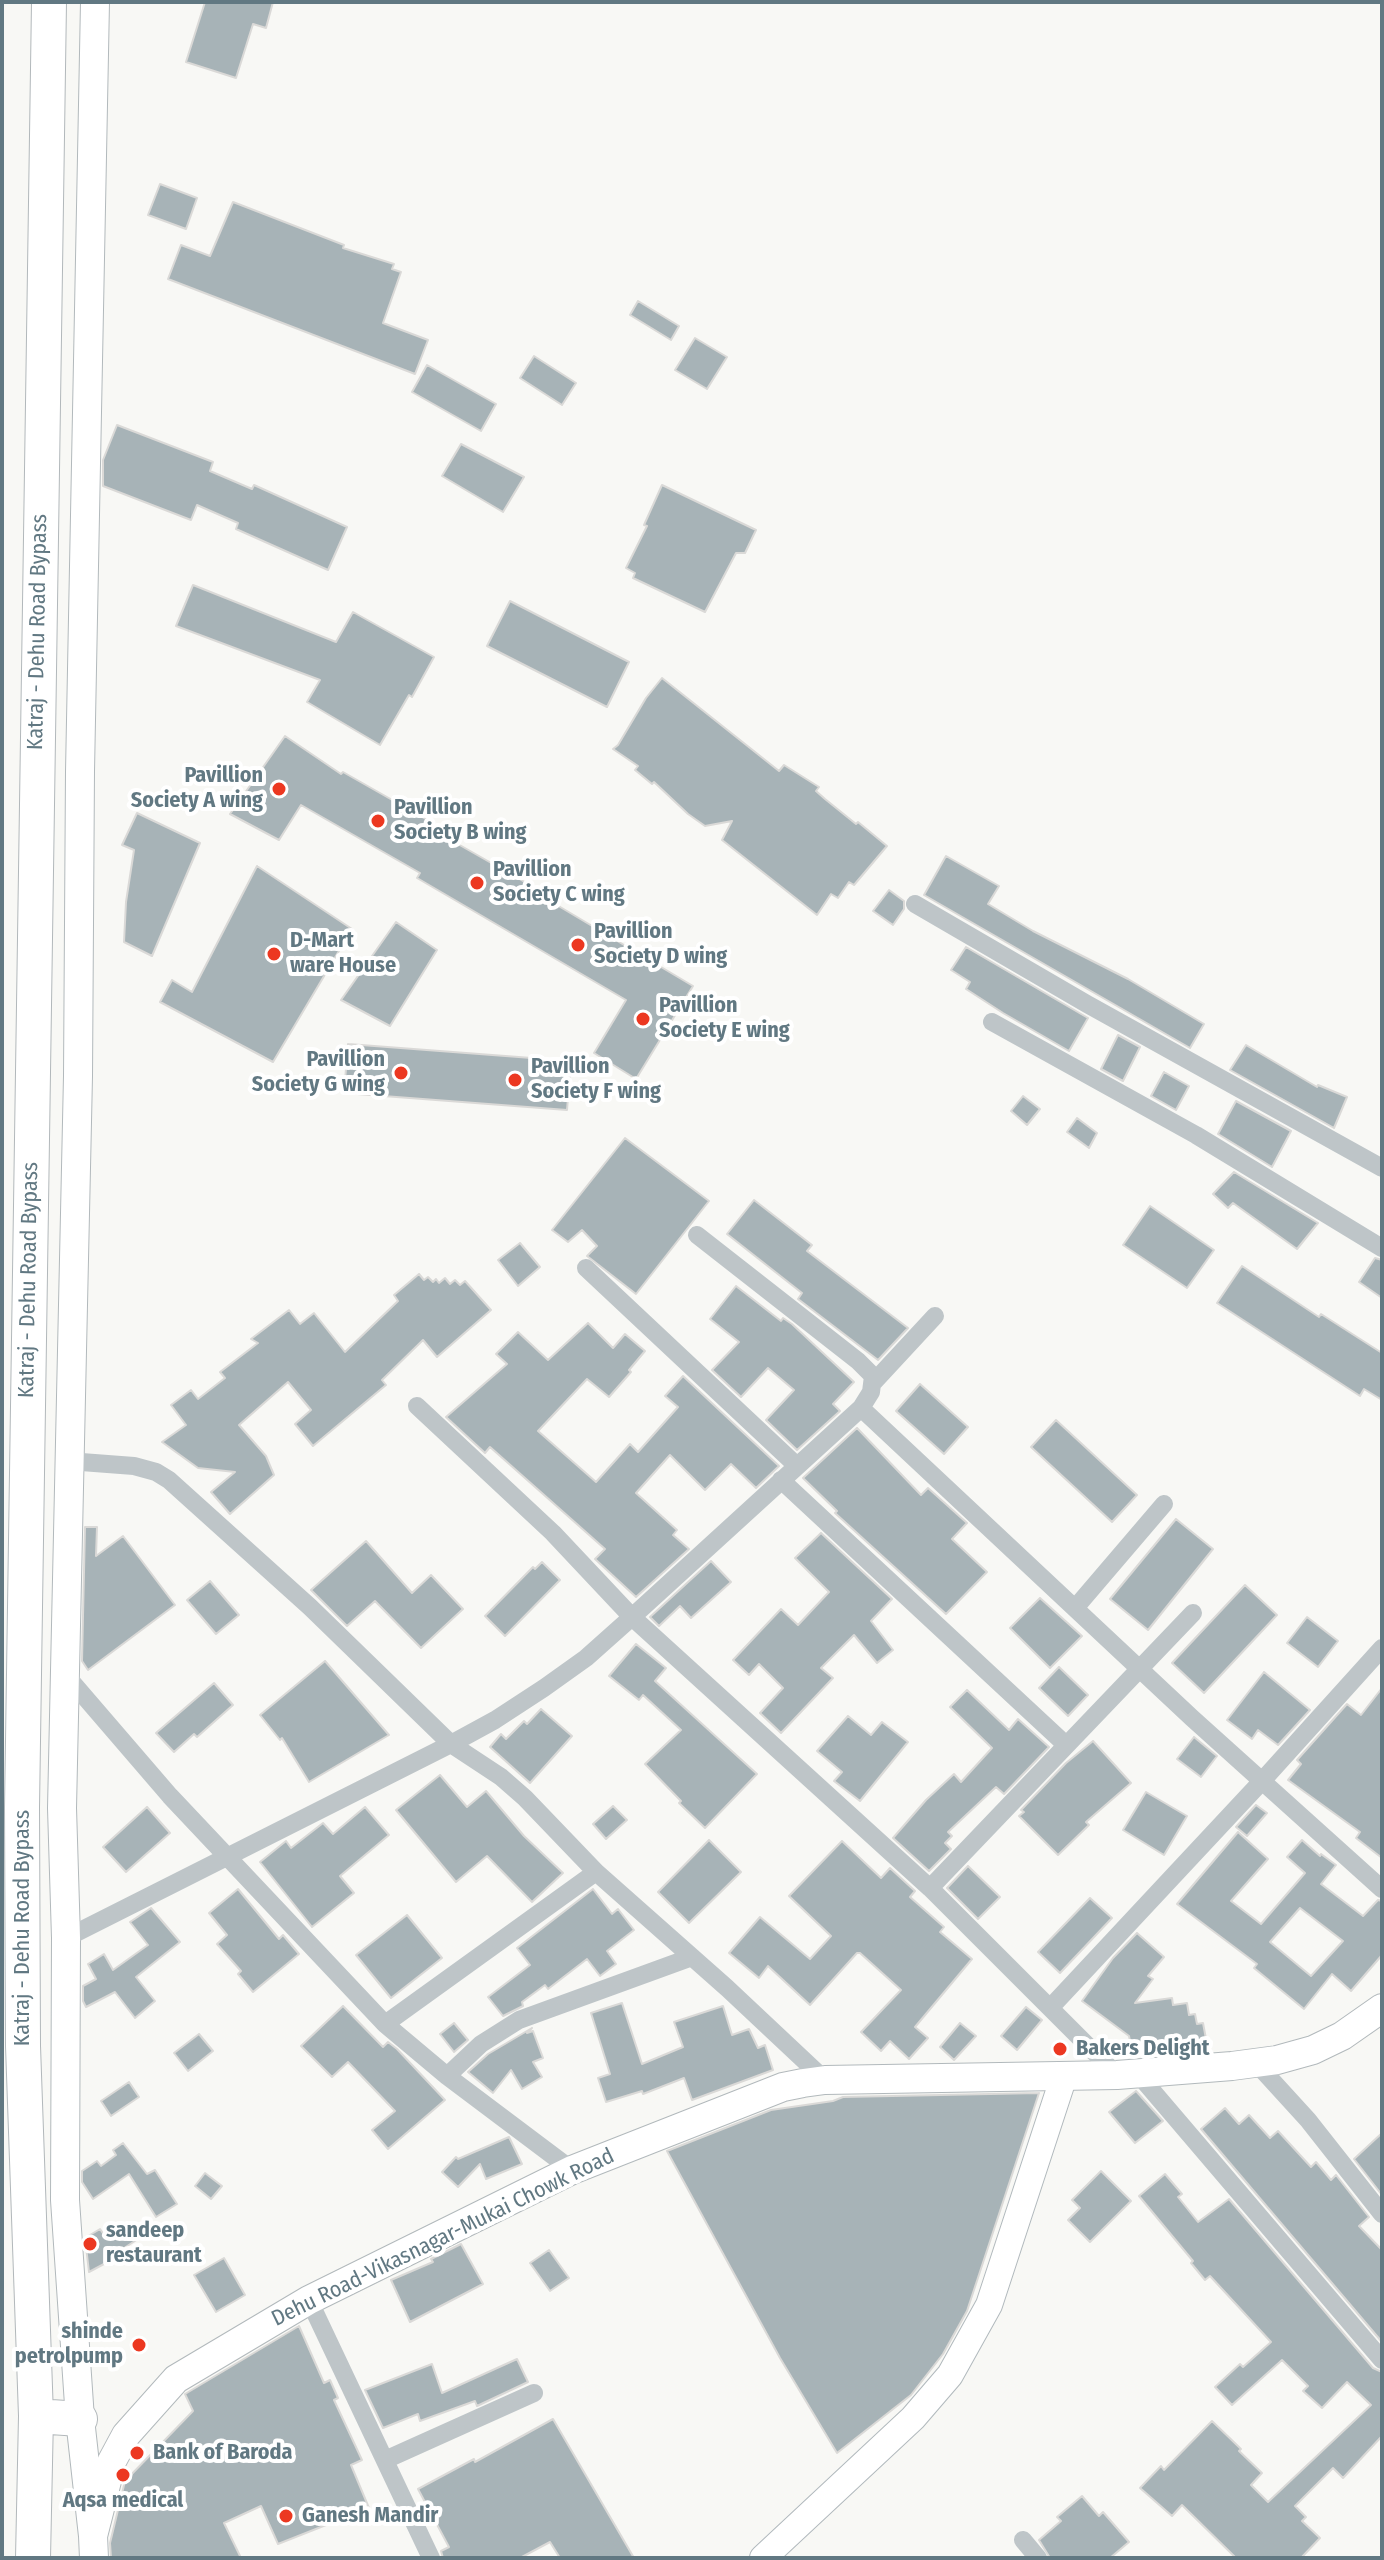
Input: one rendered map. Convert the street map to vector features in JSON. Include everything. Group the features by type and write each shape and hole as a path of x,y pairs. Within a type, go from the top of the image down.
{"highway":[{"name":"Katraj - Dehu Road Bypass","path":"33,2558 36,2416 23,2046 22,1806 49,2"},
{"path":"36,2416 80,2419"}],"main road":[{"path":"94,2547 80,2419 65,2200 66,1938 62,1808 78,1076 80,771 95,2"},
{"name":"Dehu Road-Vikasnagar-Mukai Chowk Road","path":"94,2547 112,2461 126,2435 176,2379 309,2300 572,2170 783,2087 825,2080 1128,2075 1256,2063 1313,2050 1342,2036 1382,2008"}],"street":[{"path":"915,904 1382,1168"},
{"path":"992,1022 1196,1135 1382,1248"},
{"path":"66,1938 451,1744 495,1720 555,1680 586,1658 861,1408 871,1392 873,1376 697,1235"},
{"path":"586,1268 796,1465"},
{"path":"872,1384 935,1316"},
{"path":"417,1406 553,1533 632,1617 930,1888 1050,2008 1128,2075 1382,2360"},
{"path":"861,1408 1262,1781 1380,1884"},
{"path":"68,1461 134,1466 156,1472 169,1480 310,1607 451,1744 488,1767 525,1798 596,1872 825,2080"},
{"path":"781,1480 1065,1744"},
{"path":"1076,1607 1164,1504"},
{"path":"930,1888 1193,1613"},
{"path":"1050,2008 1382,1648"},
{"path":"65,1674 170,1796 385,2024 447,2076 572,2170"},
{"path":"385,2024 596,1872"},
{"path":"447,2076 481,2044 519,2020 692,1957"},
{"path":"1256,2063 1308,2120 1382,2214"},
{"path":"763,2558 913,2418 950,2375 989,2305 1064,2076"},
{"path":"309,2300 430,2558"},
{"path":"385,2460 534,2393"},
{"path":"1023,2540 1038,2558"}],"building":[{"path":"205,2 273,2 266,28 253,24 236,78 186,62"},
{"path":"160,184 197,198 186,229 148,215"},
{"path":"233,202 344,245 343,248 394,264 392,269 401,272 383,323 428,340 415,374 168,279 181,245 210,256"},
{"path":"638,301 679,326 671,340 630,315"},
{"path":"695,338 727,357 707,389 675,370"},
{"path":"534,356 576,383 562,405 520,378"},
{"path":"427,365 496,404 481,431 412,392"},
{"path":"117,425 213,462 210,471 252,489 254,485 347,527 328,570 236,529 238,523 197,505 191,520 103,486 103,460"},
{"path":"461,444 524,477 503,512 442,476"},
{"path":"662,485 756,530 745,553 736,553 705,612 633,578 635,573 626,568 647,526 644,525"},
{"path":"193,585 336,642 353,612 434,657 380,745 307,702 320,680 176,626"},
{"path":"510,601 629,662 607,707 487,646"},
{"path":"662,678 779,771 784,765 819,787 816,791 825,799 887,846 854,885 849,882 838,898 831,894 817,915 722,840 732,821 705,826 654,782 652,784 635,770 638,766 613,749"},
{"path":"285,736 341,774 343,772 438,826 435,831 537,889 535,892 693,986 636,1079 594,1053 626,1000 417,878 420,873 301,805 279,840 230,814"},
{"path":"137,813 200,843 152,956 124,942 134,850 122,845"},
{"path":"946,856 999,886 988,904 1033,931 1128,979 1204,1024 1190,1048 924,895"},
{"name":"D-Mart ware House","path":"257,866 352,929 273,1062 160,1002 172,980 192,992"},
{"path":"889,890 904,901 904,909 893,925 873,911"},
{"path":"396,922 437,950 390,1026 341,1000"},
{"path":"966,947 1088,1018 1069,1051 966,989 970,982 951,970"},
{"path":"1118,1035 1140,1047 1123,1081 1101,1069"},
{"path":"348,1044 571,1061 567,1110 344,1093"},
{"path":"1246,1045 1317,1087 1347,1097 1334,1128 1230,1070"},
{"path":"1164,1072 1189,1086 1176,1110 1151,1096"},
{"path":"1023,1096 1040,1109 1027,1125 1011,1111"},
{"path":"1236,1101 1291,1131 1272,1167 1218,1134"},
{"path":"1077,1118 1097,1133 1089,1148 1067,1132"},
{"path":"625,1138 709,1201 636,1294 587,1256 597,1246 582,1230 568,1242 552,1230"},
{"path":"1234,1172 1318,1223 1297,1249 1233,1203 1228,1208 1213,1194"},
{"path":"754,1200 812,1245 807,1251 908,1328 878,1360 798,1299 802,1293 727,1234"},
{"path":"1150,1206 1214,1250 1187,1288 1123,1245"},
{"path":"520,1243 540,1267 518,1286 498,1260"},
{"path":"1375,1258 1382,1260 1382,1298 1359,1282"},
{"path":"1242,1266 1319,1317 1321,1314 1382,1353 1382,1400 1364,1389 1360,1396 1217,1303"},
{"path":"419,1274 424,1280 428,1277 439,1283 445,1278 450,1284 455,1280 460,1285 465,1281 491,1310 437,1357 423,1340 382,1380 386,1385 313,1446 295,1424 311,1410 288,1382 239,1425 266,1456 274,1475 230,1514 211,1492 235,1472 198,1468 162,1442 186,1425 171,1405 191,1390 198,1399 225,1378 220,1372 258,1343 251,1339 289,1310 300,1324 314,1313 345,1352 398,1301 394,1295"},
{"path":"736,1286 781,1321 783,1318 792,1324 854,1382 833,1404 840,1411 797,1450 766,1420 794,1390 768,1368 741,1397 712,1370 739,1342 710,1319"},
{"path":"588,1323 613,1348 625,1334 645,1351 609,1397 587,1379 538,1431 596,1482 630,1444 638,1452 678,1407 665,1396 683,1376 779,1466 756,1488 731,1464 705,1490 670,1455 636,1493 677,1530 673,1535 689,1549 636,1597 595,1559 605,1549 490,1447 485,1453 446,1417 507,1364 496,1354 518,1332 548,1360"},
{"path":"920,1384 968,1427 944,1454 896,1411"},
{"path":"1056,1420 1137,1495 1112,1522 1031,1447"},
{"path":"857,1428 921,1495 928,1488 967,1523 952,1539 987,1572 946,1614 835,1513 837,1511 803,1478"},
{"path":"1176,1519 1213,1549 1148,1630 1110,1599"},
{"path":"85,1527 97,1527 96,1556 123,1536 175,1605 88,1670 82,1661"},
{"path":"821,1533 892,1599 871,1621 893,1650 877,1663 854,1635 821,1668 833,1678 781,1733 760,1713 783,1688 759,1664 749,1675 733,1660 781,1609 798,1625 829,1592 795,1558"},
{"path":"366,1541 412,1593 431,1575 463,1609 421,1648 375,1601 347,1626 311,1590"},
{"path":"711,1561 731,1582 691,1618 680,1606 659,1626 650,1617"},
{"path":"542,1562 560,1580 505,1636 485,1616 533,1567 535,1569"},
{"path":"210,1581 239,1615 216,1634 187,1600"},
{"path":"1245,1585 1277,1615 1204,1693 1172,1663"},
{"path":"1040,1598 1082,1636 1050,1668 1010,1628"},
{"path":"1307,1617 1338,1641 1318,1667 1287,1643"},
{"path":"636,1644 666,1668 655,1681 757,1774 705,1828 645,1764 681,1730 643,1695 639,1700 609,1676"},
{"path":"325,1661 389,1735 309,1782 282,1738 280,1740 260,1715"},
{"path":"1059,1667 1088,1695 1068,1716 1039,1688"},
{"path":"1264,1672 1310,1710 1278,1745 1258,1730 1252,1739 1227,1720"},
{"path":"214,1683 233,1705 197,1737 194,1734 174,1752 156,1733"},
{"path":"1382,1688 1382,1858 1356,1838 1360,1832 1288,1780 1301,1764 1297,1760 1347,1704 1361,1715"},
{"path":"967,1690 1009,1730 1018,1719 1049,1747 1004,1794 996,1787 948,1832 952,1836 945,1843 951,1849 929,1871 893,1838 954,1774 961,1782 992,1748 950,1707"},
{"path":"541,1709 572,1736 530,1783 490,1747 501,1734 506,1739"},
{"path":"848,1716 871,1735 882,1722 908,1742 860,1801 834,1781 842,1772 817,1751"},
{"path":"1194,1737 1217,1756 1201,1777 1177,1759"},
{"path":"1093,1741 1131,1783 1086,1822 1089,1825 1058,1855 1019,1816 1024,1812 1021,1810 1066,1763"},
{"path":"440,1775 467,1807 486,1791 524,1836 563,1873 532,1902 487,1856 456,1882 396,1810"},
{"path":"1146,1792 1187,1816 1164,1855 1123,1830"},
{"path":"1256,1805 1267,1813 1247,1836 1236,1827"},
{"path":"613,1806 627,1820 606,1839 593,1824"},
{"path":"147,1807 170,1833 126,1872 103,1847"},
{"path":"365,1807 389,1835 340,1876 354,1893 312,1927 260,1862 286,1841 291,1848 323,1823 333,1834"},
{"path":"1238,1832 1268,1859 1231,1901 1261,1924 1305,1873 1287,1857 1302,1840 1336,1865 1321,1884 1363,1916 1378,1900 1382,1901 1382,1955 1351,1991 1332,1974 1304,2009 1254,1968 1257,1964 1177,1904","holes":["1300,1908 1343,1941 1311,1976 1270,1942"]},
{"path":"709,1840 741,1872 689,1923 658,1892"},
{"path":"842,1841 881,1878 890,1868 915,1891 910,1897 944,1927 940,1932 972,1959 915,2027 928,2038 909,2059 890,2041 881,2051 861,2032 901,1990 860,1953 810,2005 768,1966 759,1978 729,1953 760,1917 810,1959 831,1936 789,1896"},
{"path":"968,1866 1000,1897 978,1919 947,1888"},
{"path":"238,1889 279,1939 283,1935 299,1954 253,1992 238,1974 241,1971 217,1944 227,1935 209,1913"},
{"path":"593,1889 612,1914 618,1909 634,1930 607,1951 616,1964 600,1976 587,1959 548,1989 545,1985 522,2002 523,2006 503,2016 488,1997 530,1965 517,1948"},
{"path":"1090,1898 1112,1918 1060,1973 1038,1952"},
{"path":"151,1908 180,1942 136,1977 155,2001 135,2018 115,1992 86,2007 83,1986 96,1979 88,1964 104,1954 113,1970 148,1945 130,1922"},
{"path":"407,1915 442,1958 391,1998 356,1955"},
{"path":"1137,1933 1164,1957 1148,1976 1153,1979 1135,2003 1172,1998 1173,2005 1187,2003 1189,2015 1195,2014 1197,2024 1203,2023 1206,2039 1132,2051 1129,2036 1082,2001 1113,1958"},
{"path":"622,2003 642,2064 683,2047 674,2022 723,2006 732,2035 749,2029 758,2048 765,2045 773,2070 692,2100 684,2078 643,2094 642,2091 606,2102 598,2078 610,2074 591,2013"},
{"path":"343,2006 383,2047 388,2042 397,2049 445,2100 388,2149 372,2130 395,2111 348,2062 332,2077 301,2046"},
{"path":"1026,2007 1042,2020 1017,2050 1001,2036"},
{"path":"454,2023 468,2040 454,2052 440,2034"},
{"path":"960,2023 976,2036 954,2060 940,2047"},
{"path":"532,2028 527,2033 533,2031 543,2058 533,2062 542,2077 522,2089 511,2070 493,2093 468,2072 488,2054"},
{"path":"199,2034 213,2051 188,2071 174,2053"},
{"path":"129,2082 139,2097 111,2116 101,2101"},
{"path":"1136,2091 1163,2121 1135,2143 1109,2112"},
{"path":"1039,2093 967,2311 943,2354 911,2395 837,2453 780,2358 667,2151 771,2110 843,2097"},
{"path":"1225,2108 1239,2124 1249,2115 1270,2138 1278,2131 1311,2167 1316,2162 1331,2180 1336,2175 1369,2217 1359,2226 1382,2250 1382,2342 1201,2129"},
{"path":"1382,2133 1382,2195 1354,2159"},
{"path":"509,2137 522,2164 486,2179 480,2164 458,2187 442,2172 456,2157 458,2159"},
{"path":"123,2143 147,2174 155,2170 177,2204 156,2217 129,2174 93,2199 82,2182 82,2171 97,2161 101,2166 116,2155 113,2150"},
{"path":"1101,2171 1131,2201 1090,2242 1068,2220 1080,2208 1072,2200"},
{"path":"205,2173 222,2186 211,2199 195,2186"},
{"path":"1165,2174 1182,2194 1178,2197 1198,2222 1229,2199 1373,2368 1382,2372 1382,2436 1343,2478 1333,2468 1295,2506 1306,2517 1302,2521 1320,2538 1301,2558 1236,2558 1182,2505 1172,2516 1140,2488 1161,2466 1164,2470 1212,2421 1262,2473 1251,2485 1268,2502 1371,2405 1347,2382 1322,2408 1303,2391 1308,2386 1282,2360 1232,2405 1215,2387 1271,2342 1210,2276 1205,2280 1139,2196"},
{"path":"132,2223 141,2237 115,2254 117,2257 89,2272 85,2238 100,2229 107,2239"},
{"path":"461,2244 483,2284 410,2322 391,2280 433,2262 431,2259"},
{"path":"549,2250 569,2278 550,2291 530,2263"},
{"path":"224,2258 245,2295 216,2312 194,2275"},
{"path":"299,2326 324,2383 330,2380 338,2398 334,2400 362,2460 351,2465 369,2508 278,2544 261,2506 224,2523 241,2558 111,2558 110,2543 125,2481 193,2411 185,2394"},
{"path":"517,2359 528,2382 477,2406 475,2401 420,2421 418,2414 383,2428 365,2390 432,2364 442,2393"},
{"path":"553,2419 634,2558 560,2558 550,2542 520,2558 443,2558 441,2551 449,2547 418,2489"},
{"path":"1082,2496 1099,2516 1103,2512 1129,2542 1110,2558 1050,2558 1039,2540 1061,2521 1057,2517"}],"place":[{"name":"Pavillion Society A wing","path":"279,789"},
{"name":"Pavillion Society B wing","path":"378,821"},
{"name":"Pavillion Society C wing","path":"477,883"},
{"name":"Pavillion Society D wing","path":"578,945"},
{"name":"D-Mart ware House","path":"274,954"},
{"name":"Pavillion Society E wing","path":"643,1019"},
{"name":"Pavillion Society G wing","path":"401,1073"},
{"name":"Pavillion Society F wing","path":"515,1080"},
{"name":"Bakers Delight","path":"1060,2049"},
{"name":"sandeep restaurant","path":"90,2244"},
{"name":"shinde petrolpump","path":"139,2345"},
{"name":"Bank of Baroda","path":"137,2453"},
{"name":"Aqsa medical","path":"123,2475"},
{"name":"Ganesh Mandir","path":"286,2516"}]}
